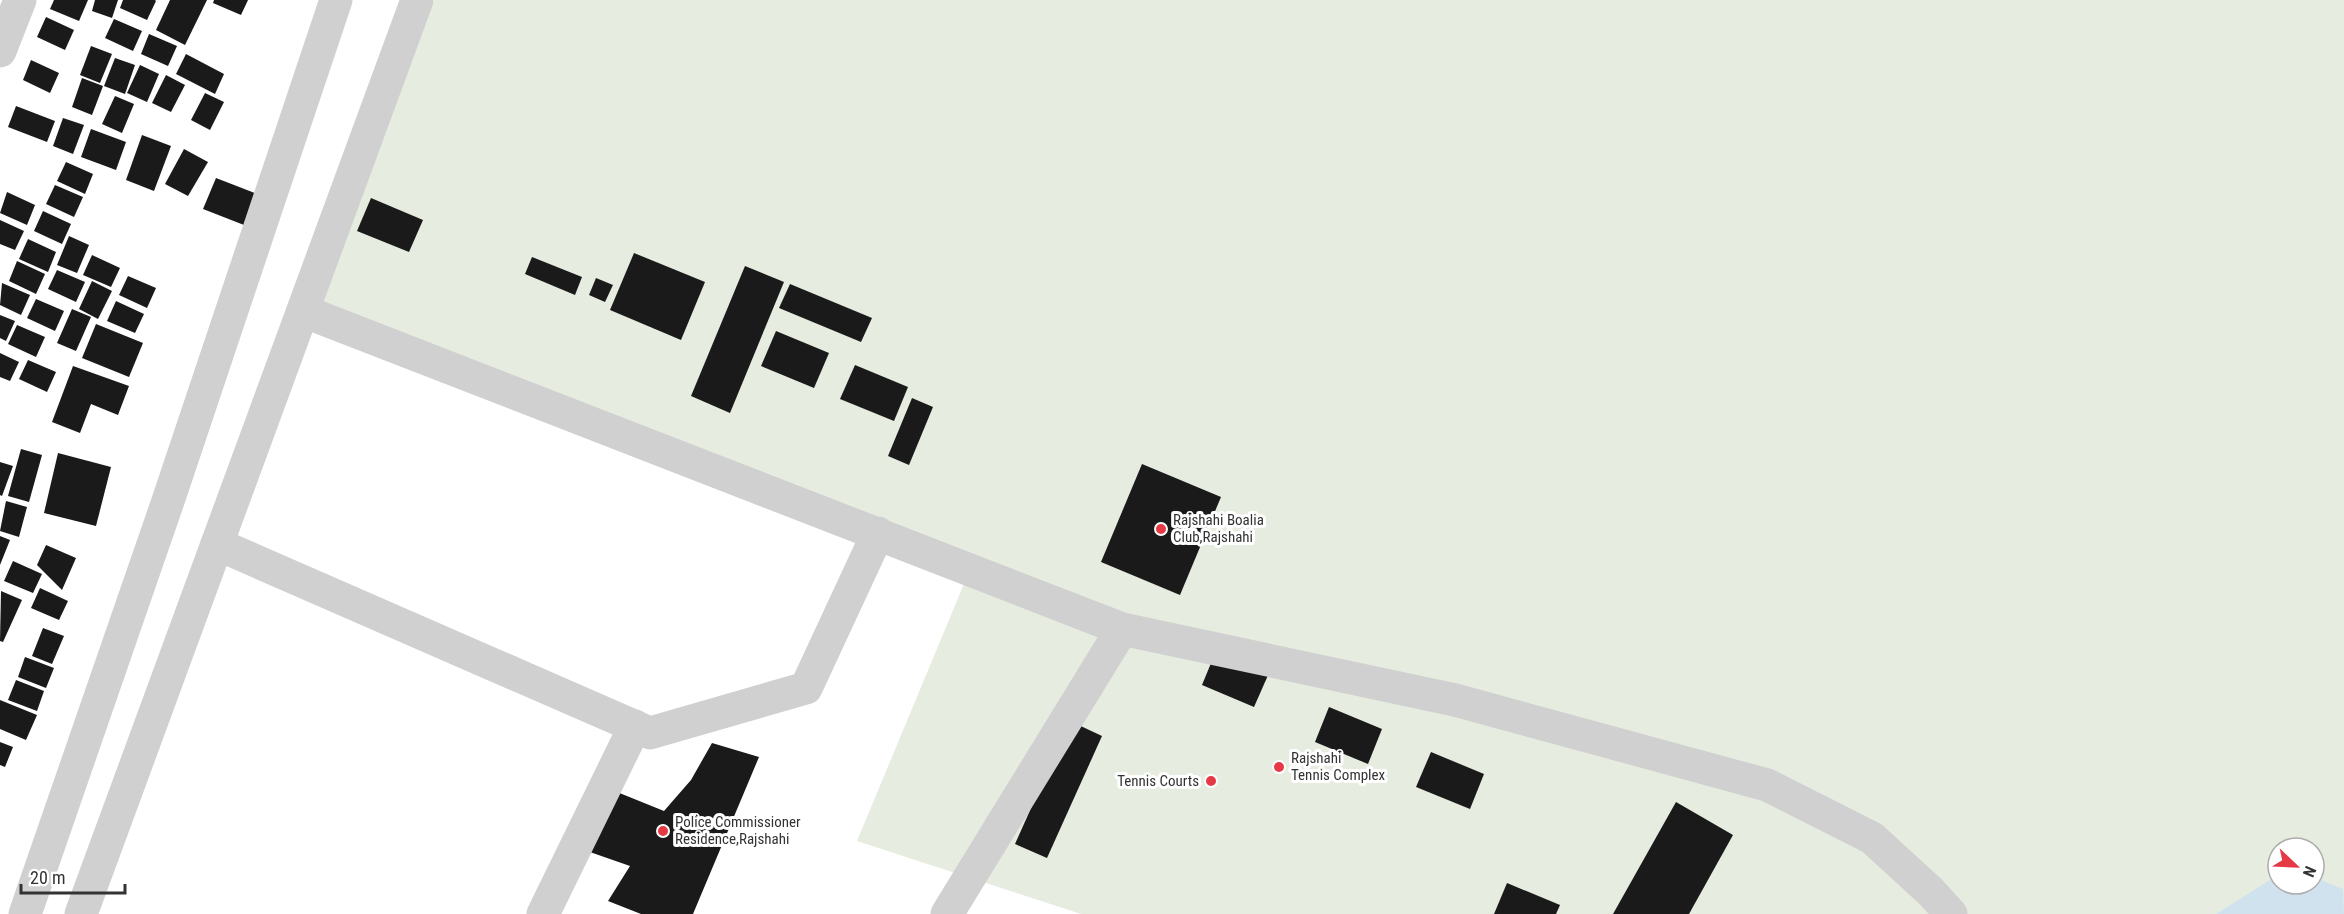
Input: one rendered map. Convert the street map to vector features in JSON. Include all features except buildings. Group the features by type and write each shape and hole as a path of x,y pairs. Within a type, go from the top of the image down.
{"street":[{"path":"0,51 20,0"},
{"path":"25,914 168,501 336,0"},
{"path":"81,914 417,0"},
{"path":"303,311 1122,629 1455,700 1767,786 1872,838 1931,892 1951,914"},
{"path":"217,544 650,733 806,688 878,533"},
{"path":"947,914 1122,629"},
{"path":"543,914 635,726"}],"shaded area":[{"path":"434,0 2344,0 2344,914 1967,914 1881,828 1123,617 316,305"},
{"name":"Rajshahi Tennis Complex","path":"966,579 1763,793 1866,841 1943,914 1081,914 857,841"}],"water":[{"path":"2326,882 2343,889 2344,914 2216,914 2266,883 2266,896 2326,896"}],"place":[{"name":"Rajshahi Boalia Club,Rajshahi","path":"1161,529"},
{"name":"Rajshahi Tennis Complex","path":"1279,767"},
{"name":"Tennis Courts","path":"1211,781"},
{"name":"Police Commissioner Residence,Rajshahi","path":"663,831"}]}
